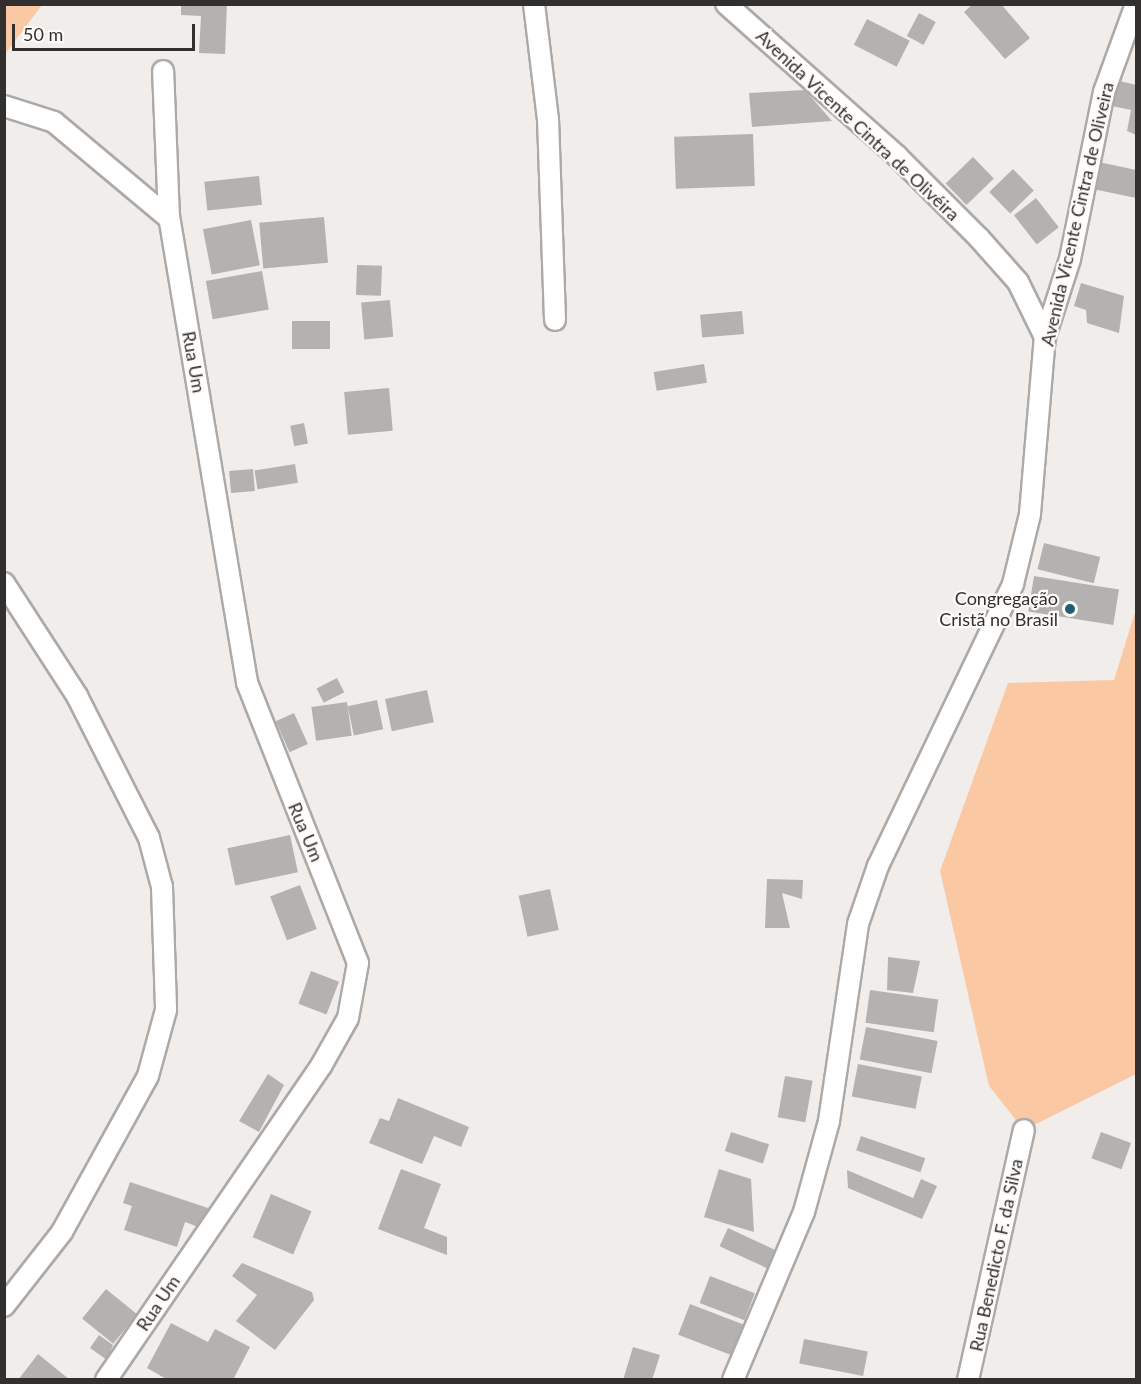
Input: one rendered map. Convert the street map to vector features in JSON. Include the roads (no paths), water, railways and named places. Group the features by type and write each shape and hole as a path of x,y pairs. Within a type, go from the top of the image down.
{"street":[{"path":"534,4 548,119 555,320"},
{"name":"Avenida Vicente Cintra de Olivéira","path":"726,4 897,156 979,238 1018,282 1045,337"},
{"name":"Avenida Vicente Cintra de Oliveira","path":"733,1380 804,1212 829,1121 858,924 878,866 1013,584 1030,514 1045,337 1070,260 1104,92 1136,4"},
{"name":"Rua Um","path":"106,1380 321,1066 348,1018 358,963 247,682 169,218 164,71"},
{"path":"4,106 54,122 169,218"},
{"path":"4,583 77,696 149,838 162,887 166,1010 148,1076 62,1232 4,1306"},
{"name":"Rua Benedicto F. da Silva","path":"968,1380 1024,1130"}],"place":[{"name":"Congregação Cristã no Brasil","path":"1070,609"}]}
